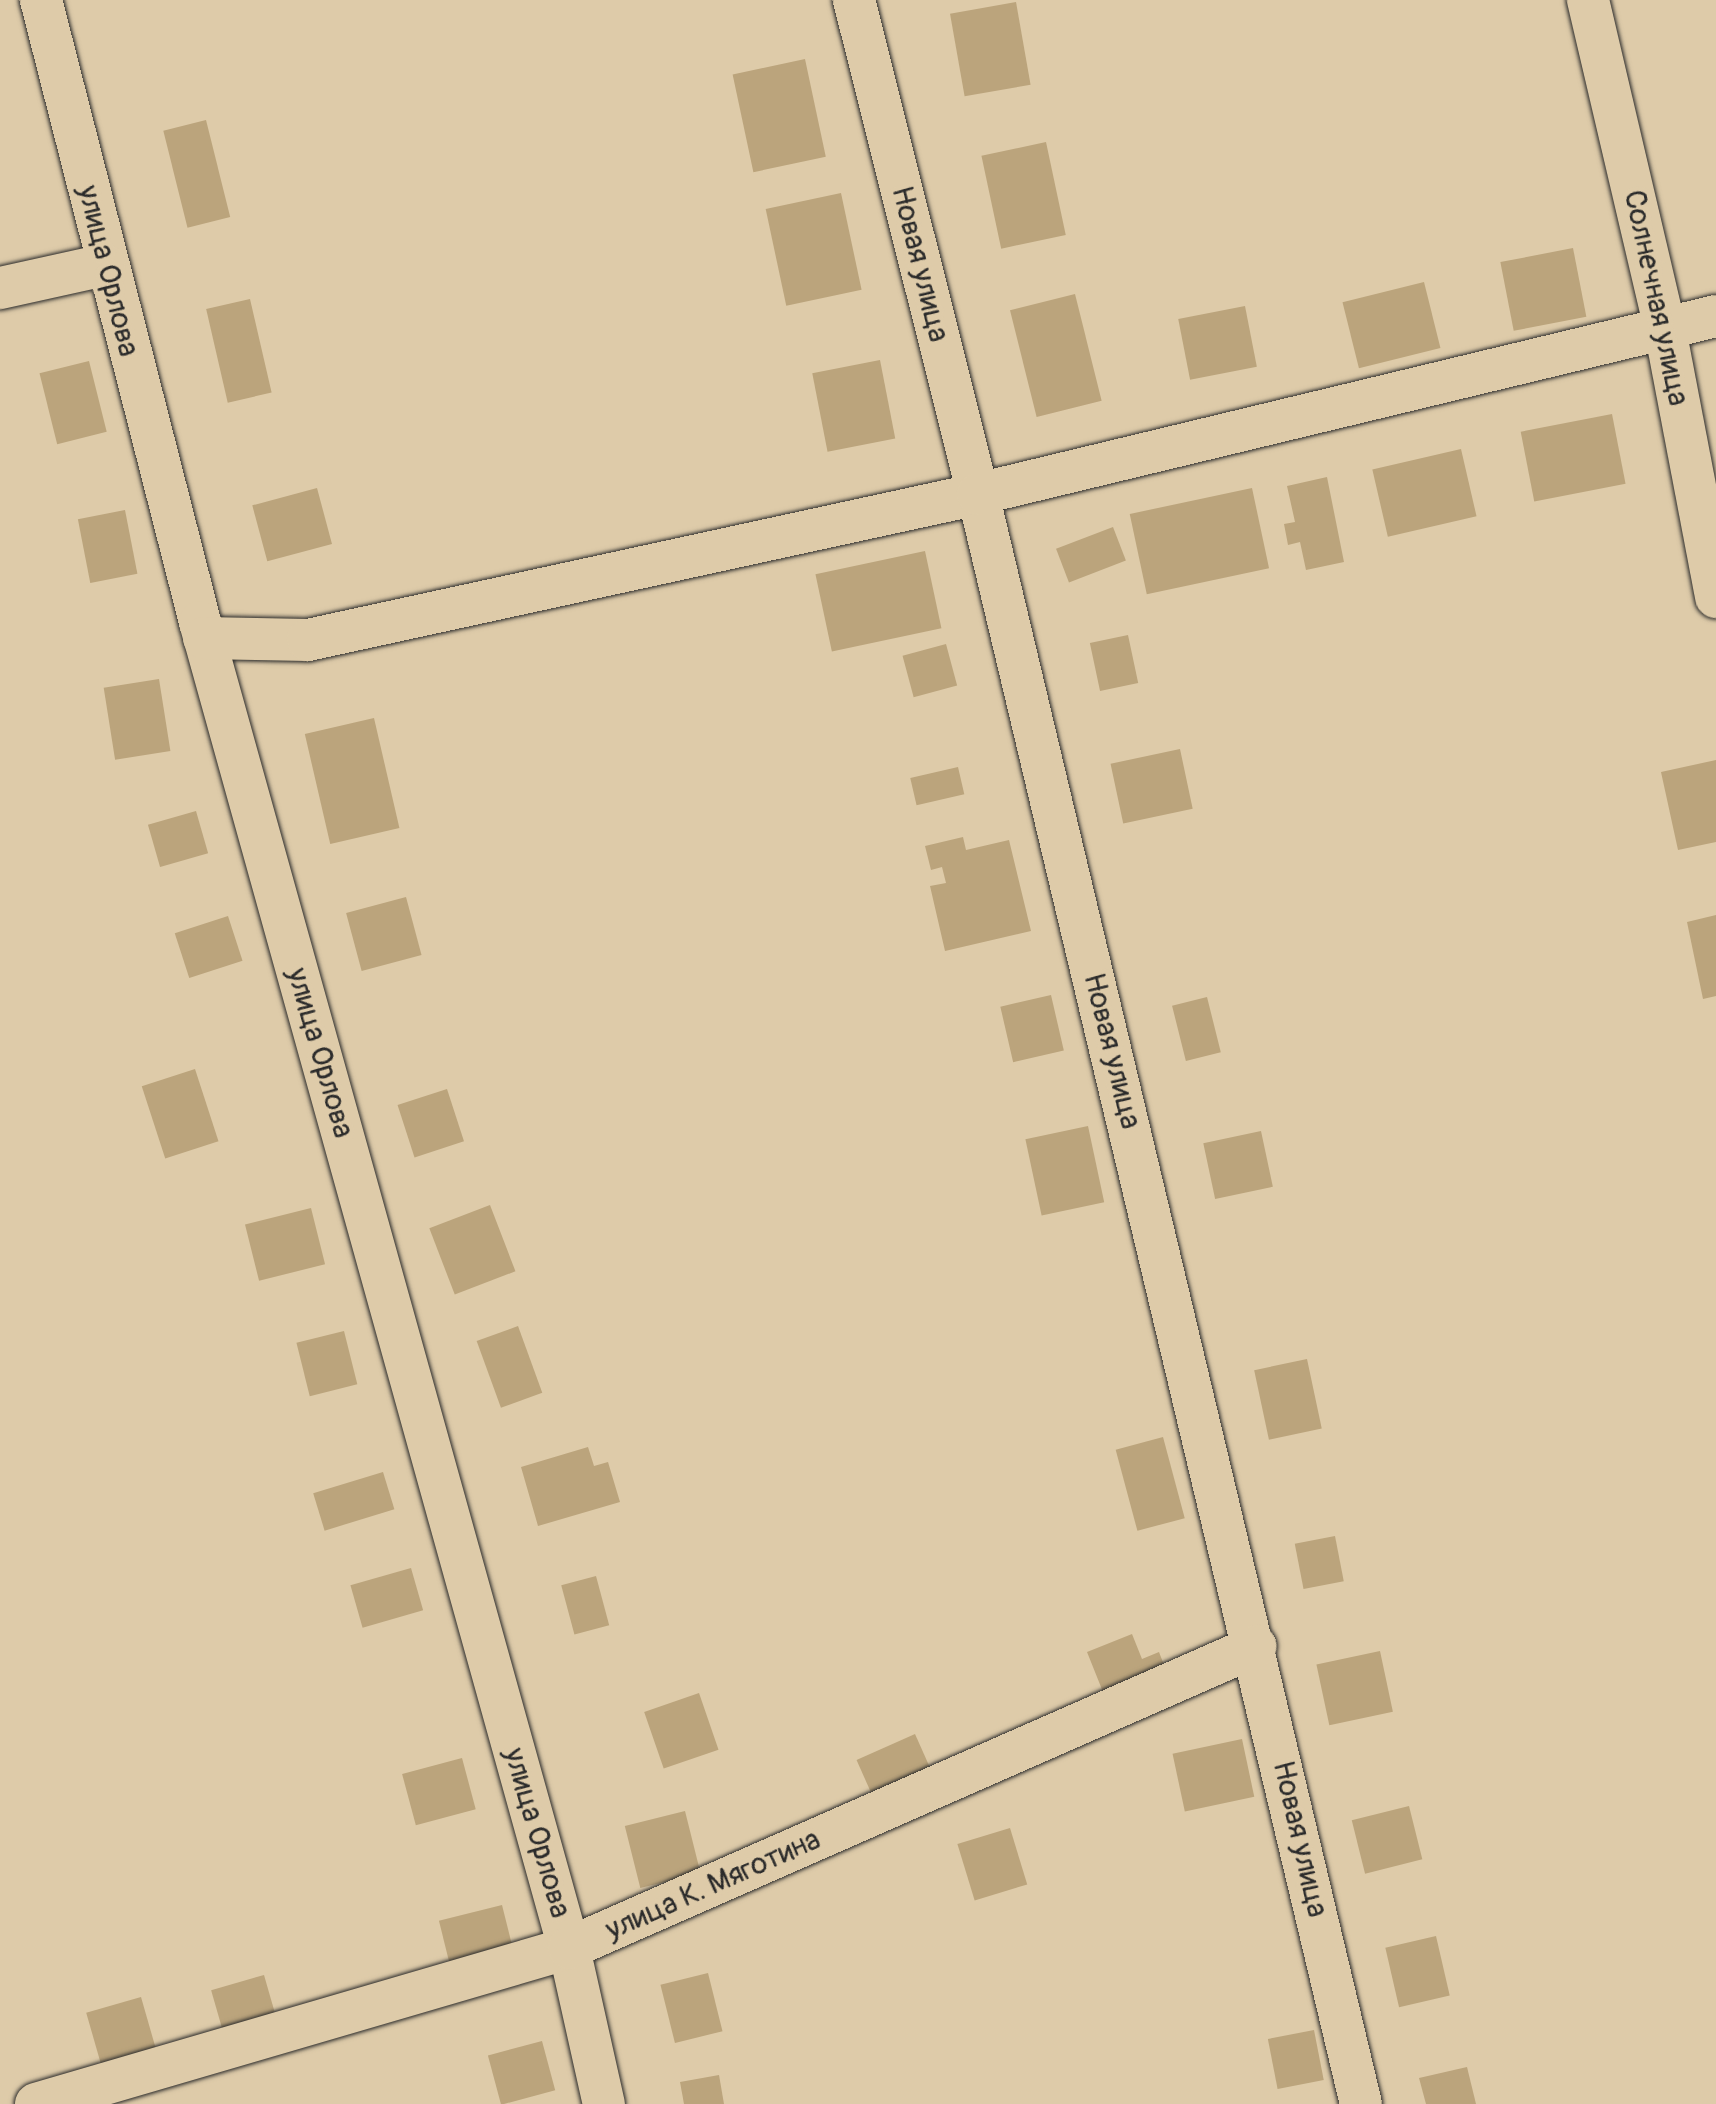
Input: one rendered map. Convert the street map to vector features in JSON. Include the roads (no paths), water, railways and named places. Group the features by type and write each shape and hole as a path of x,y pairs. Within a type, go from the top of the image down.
{"street":[{"name":"улица Орлова","path":"41,0 105,265 204,638 569,1948 604,2104"},
{"name":"Новая улица","path":"854,0 978,494 1256,1646 1361,2104"},
{"name":"Солнечная улица","path":"1588,0 1665,329 1716,597"},
{"path":"0,288 105,265"},
{"path":"204,638 308,640 978,494 1716,316"},
{"name":"улица К. Мяготина","path":"36,2104 569,1948 1256,1646"}]}
